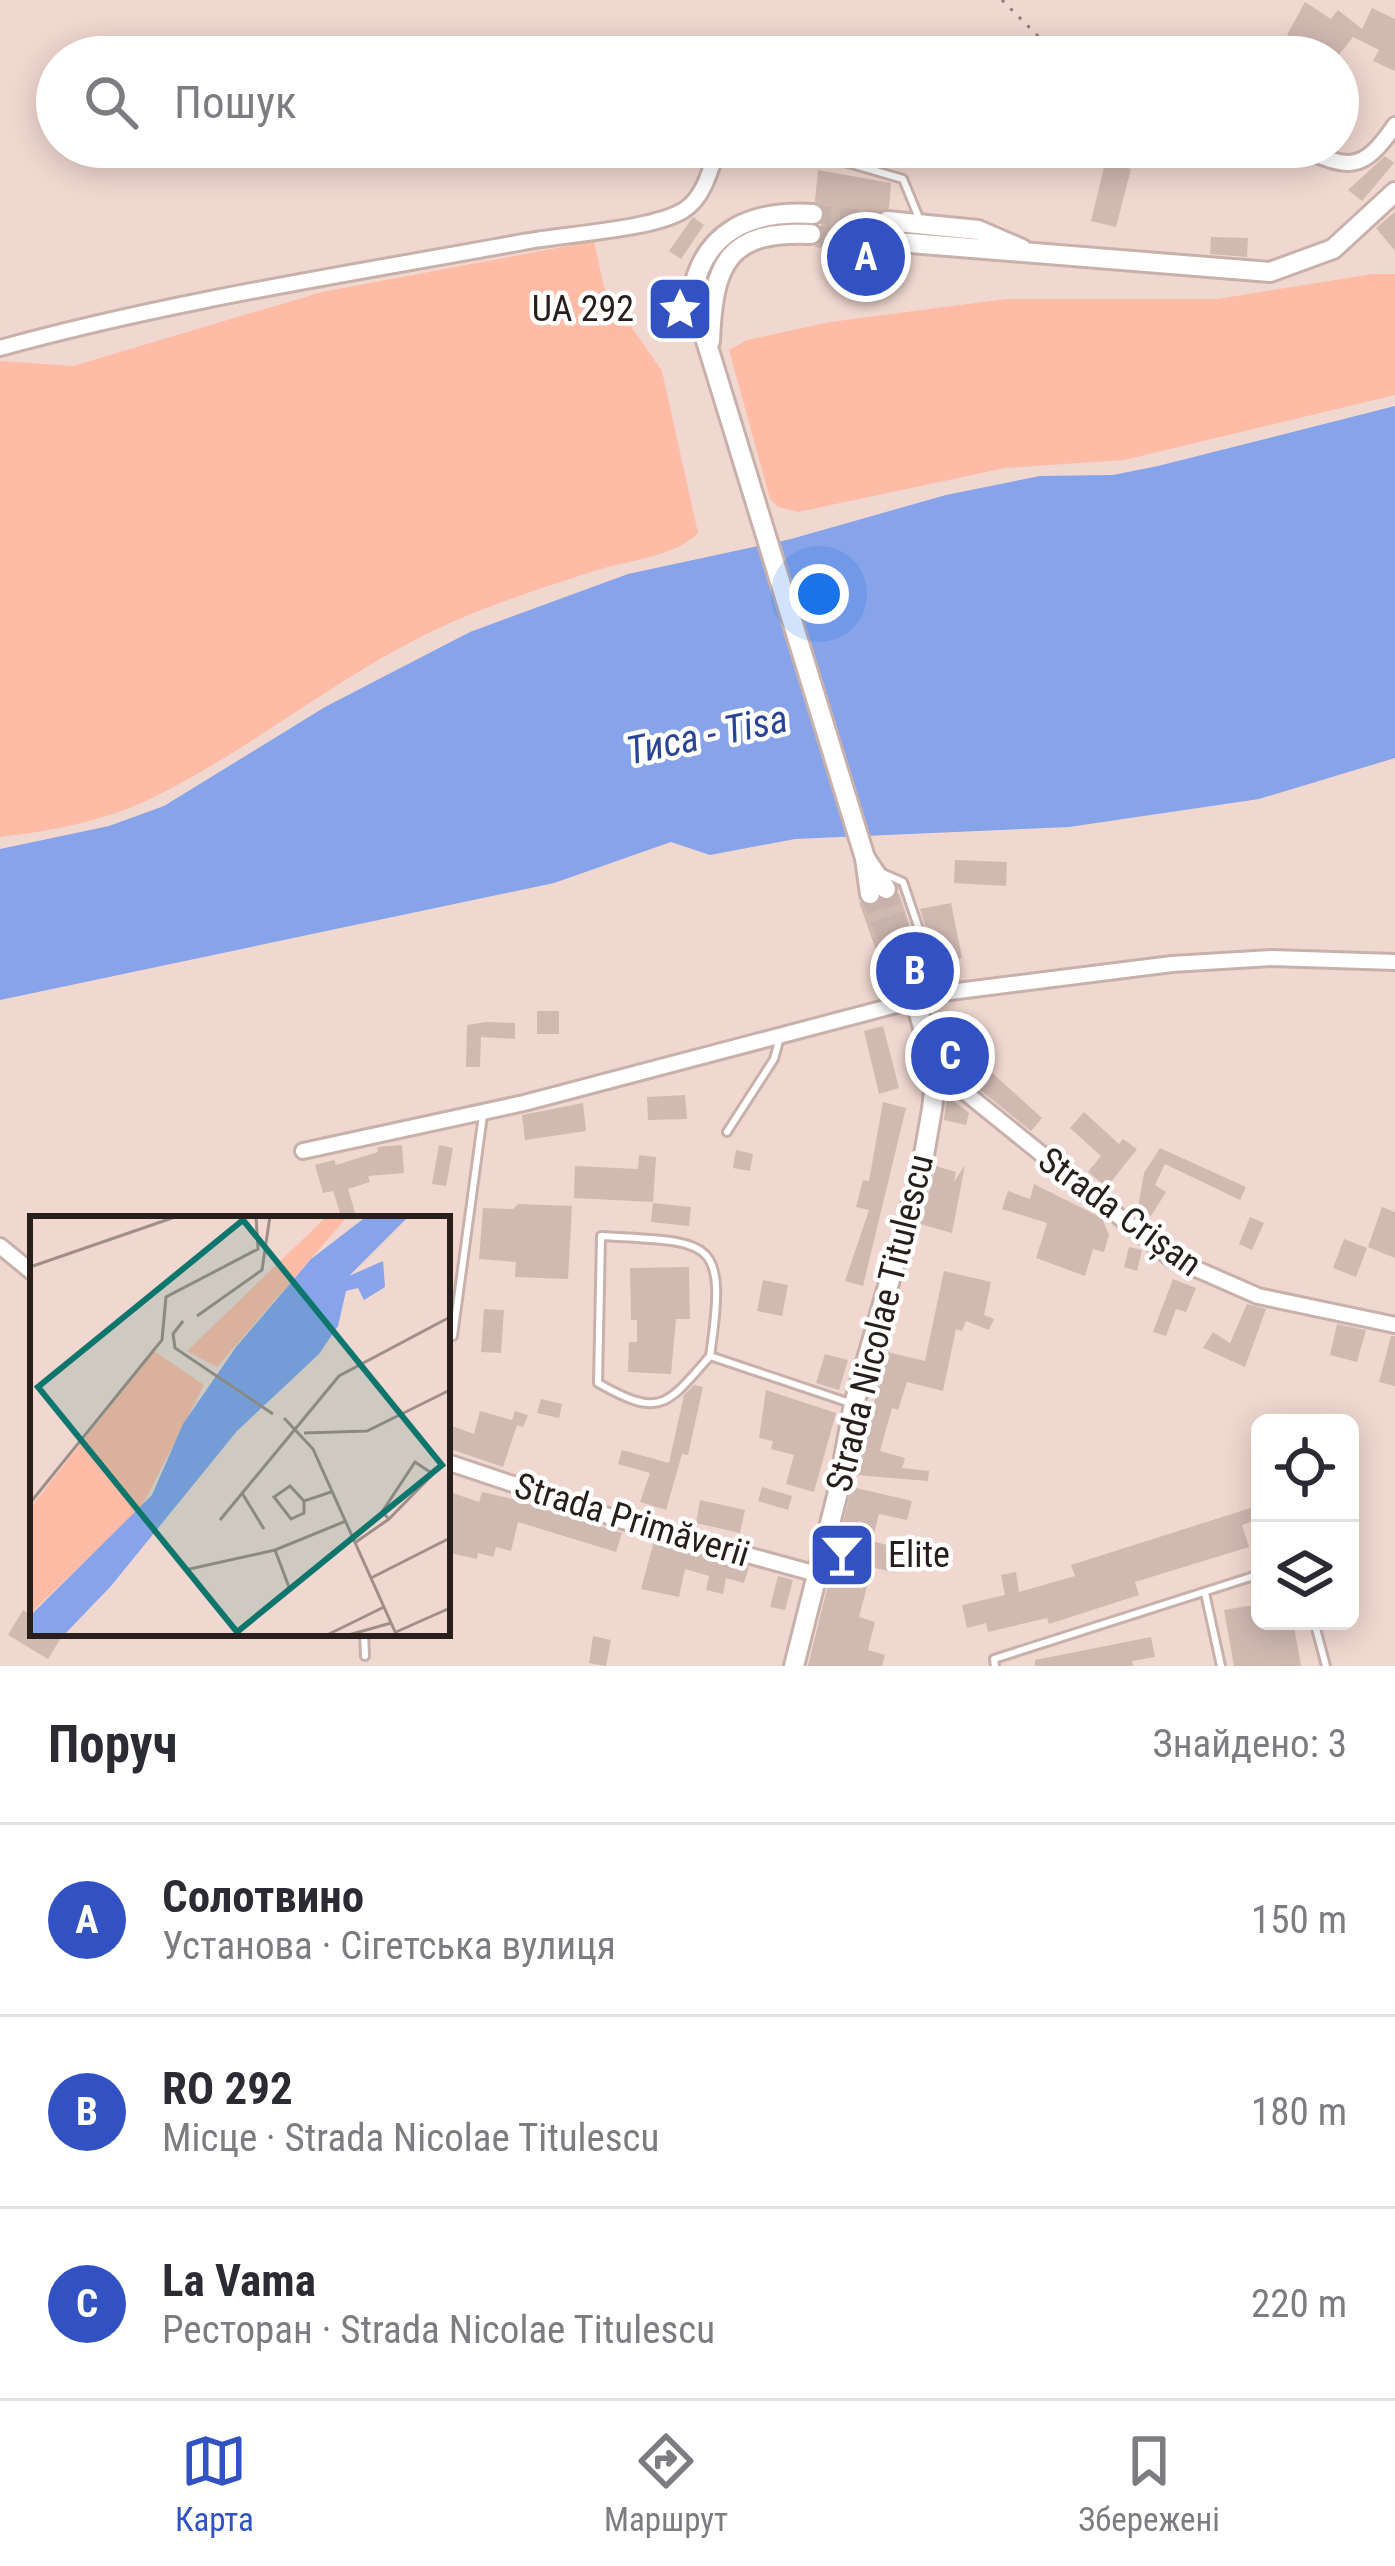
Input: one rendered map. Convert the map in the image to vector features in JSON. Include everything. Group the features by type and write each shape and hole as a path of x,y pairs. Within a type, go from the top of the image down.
{"street":[{"path":"1359,164 1395,125"},
{"path":"0,348 371,270 594,228 662,222 689,208 712,168"},
{"path":"1037,256 978,230 922,224 886,231 926,245 1037,256 1270,272 1333,249 1395,192"},
{"path":"711,350 714,285 741,247 763,234 812,224 757,215 726,232 701,262 692,295 872,871"},
{"name":"Strada Nicolae Titulescu","path":"794,1666 854,1405 921,1172 936,1074 903,953"},
{"path":"303,1151 483,1112 781,1034 912,990 1272,958 1395,962"},
{"name":"Strada Crișan","path":"936,1074 956,1084 1169,1257 1258,1296 1395,1324"},
{"path":"0,1246 30,1271"},
{"name":"Strada Primăverii","path":"450,1463 623,1521 817,1574"}],"lane":[{"path":"866,168 903,179 926,245"},
{"path":"726,232 741,247"},
{"path":"872,871 903,882 923,949 903,953"},
{"path":"727,1132 774,1059 781,1034"},
{"path":"452,1336 483,1112"},
{"path":"601,1236 690,1242 704,1248 715,1263 718,1305 710,1355 668,1403 654,1406 625,1399 598,1384 601,1236"},
{"path":"710,1355 854,1405"},
{"path":"995,1666 994,1660 1251,1577"},
{"path":"1204,1592 1221,1666"},
{"path":"1316,1630 1326,1666"},
{"path":"364,1636 365,1656"}],"path":[{"path":"1002,0 1038,36"}],"shaded area":[{"path":"594,241 604,287 662,371 698,533 664,553 597,570 450,623 373,663 189,779 132,807 77,824 0,837 0,361 73,366 322,292"},
{"path":"1395,274 1395,395 1124,460 1005,468 798,512 778,507 770,499 729,350 747,340 830,322 1006,299 1217,299"}],"water":[{"name":"Тиса - Tisa","path":"1395,406 1395,758 1259,799 1069,827 795,839 710,855 671,842 554,883 0,1000 0,849 109,826 164,806 325,707 470,632 628,574 791,539 946,495 1040,476 1113,475"}],"building":[{"path":"1305,2 1331,19 1338,10 1362,29 1372,8 1395,19 1395,71 1373,61 1379,50 1359,36 1287,35"},
{"path":"1385,156 1394,163 1362,201 1348,190"},
{"path":"1104,168 1131,169 1116,227 1091,221"},
{"path":"818,170 891,183 889,208 874,219 872,246 883,255 814,247 823,240 821,225 826,215 815,201"},
{"path":"1395,212 1395,251 1376,228"},
{"path":"693,217 704,225 681,259 669,251"},
{"path":"1211,237 1248,238 1247,257 1210,254"},
{"path":"955,860 1007,862 1006,886 954,883"},
{"path":"899,893 913,936 884,941 878,956 859,902 873,907"},
{"path":"951,903 962,958 937,963 920,909"},
{"path":"537,1011 559,1011 559,1034 537,1034"},
{"path":"965,1012 977,1043 966,1047 956,1023"},
{"path":"515,1023 515,1039 481,1037 480,1067 466,1067 467,1025"},
{"path":"883,1026 899,1088 879,1094 864,1031"},
{"path":"941,1041 973,1067 967,1050 1042,1118 1031,1131 947,1063"},
{"path":"685,1095 687,1119 648,1120 647,1097"},
{"path":"947,1096 969,1113 966,1125 944,1120"},
{"path":"883,1102 906,1108 863,1286 845,1281 869,1210 856,1207 863,1180 869,1181"},
{"path":"583,1103 586,1131 525,1140 522,1115"},
{"path":"1084,1112 1119,1144 1123,1139 1137,1149 1107,1187 1088,1172 1101,1156 1070,1128"},
{"path":"402,1145 404,1173 368,1176 370,1182 348,1189 356,1216 341,1216 333,1191 323,1193 315,1165 334,1160 336,1165 378,1152 377,1147"},
{"path":"439,1145 453,1148 446,1186 432,1184"},
{"path":"1160,1148 1246,1187 1240,1200 1165,1164 1155,1185 1166,1192 1151,1216 1138,1208 1144,1173"},
{"path":"736,1150 753,1154 750,1171 733,1168"},
{"path":"639,1155 656,1157 653,1202 574,1198 575,1166 638,1169"},
{"path":"965,1165 952,1233 920,1224 936,1166 956,1172 954,1182"},
{"path":"1034,1184 1102,1218 1109,1235 1104,1252 1093,1249 1085,1276 1036,1258 1047,1223 1002,1209 1008,1191 1030,1199"},
{"path":"653,1203 691,1207 689,1226 651,1222"},
{"path":"518,1204 572,1206 568,1279 515,1277 516,1262 479,1259 483,1208 513,1209"},
{"path":"1382,1207 1395,1212 1395,1258 1368,1247"},
{"path":"1250,1217 1264,1223 1252,1250 1239,1244"},
{"path":"1344,1239 1367,1248 1356,1277 1333,1268"},
{"path":"1129,1247 1142,1250 1137,1271 1124,1267"},
{"path":"689,1267 690,1319 676,1319 671,1374 628,1372 629,1342 637,1342 637,1320 631,1320 630,1268"},
{"path":"944,1271 991,1282 984,1315 994,1319 989,1330 966,1321 962,1331 956,1329 943,1391 907,1382 898,1410 892,1408 880,1451 905,1458 902,1468 929,1471 928,1481 855,1475 887,1352 925,1361"},
{"path":"1173,1279 1196,1288 1186,1312 1176,1309 1166,1336 1153,1332"},
{"path":"763,1280 788,1285 782,1316 757,1311"},
{"path":"1247,1304 1266,1309 1245,1367 1203,1348 1213,1332 1230,1343"},
{"path":"484,1309 504,1310 501,1353 481,1352"},
{"path":"1337,1324 1366,1330 1357,1362 1330,1355"},
{"path":"1391,1336 1395,1336 1395,1386 1379,1382"},
{"path":"825,1354 848,1360 839,1390 816,1383"},
{"path":"694,1385 703,1387 688,1455 682,1454 666,1510 640,1502 650,1473 618,1464 622,1450 669,1463 684,1395"},
{"path":"766,1390 836,1413 814,1492 786,1484 794,1455 771,1449 773,1441 759,1438"},
{"path":"541,1399 562,1404 559,1418 537,1413"},
{"path":"480,1411 512,1420 515,1411 528,1415 523,1427 517,1425 503,1467 450,1449 452,1426 474,1434"},
{"path":"762,1487 792,1496 788,1510 758,1501"},
{"path":"852,1487 912,1501 907,1520 879,1514 872,1541 902,1549 925,1545 930,1560 897,1568 895,1573 872,1567 859,1617 875,1622 868,1650 885,1655 882,1666 808,1666"},
{"path":"450,1492 479,1502 482,1492 512,1499 622,1533 616,1552 518,1522 511,1551 496,1547 493,1557 478,1553 477,1559 450,1553"},
{"path":"700,1500 745,1510 740,1533 696,1523"},
{"path":"1251,1508 1251,1522 1242,1525 1249,1547 1135,1582 1139,1595 1049,1624 1047,1618 988,1632 986,1623 967,1628 962,1605 1005,1595 1001,1575 1016,1572 1019,1592 1075,1576 1071,1565"},
{"path":"654,1541 749,1567 744,1583 726,1578 723,1594 706,1590 709,1576 685,1569 679,1597 641,1589"},
{"path":"778,1576 793,1580 785,1610 770,1607"},
{"path":"1251,1606 1251,1630 1295,1630 1301,1666 1234,1666 1224,1610"},
{"path":"23,1610 30,1615 30,1636 62,1636 48,1659 8,1635"},
{"path":"593,1636 611,1640 606,1666 589,1663"},
{"path":"1151,1637 1155,1657 1132,1661 1133,1666 1035,1666 1035,1660"}],"tunnel":[{"path":"813,214 887,221"},
{"path":"811,234 885,241"},
{"path":"886,889 906,947"},
{"path":"870,894 891,952"}],"place":[{"name":"Солотвино","path":"866,257"},
{"name":"UA 292","path":"680,309"},
{"name":"RO 292","path":"915,971"},
{"name":"La Vama","path":"950,1056"},
{"name":"Elite","path":"842,1555"}]}
